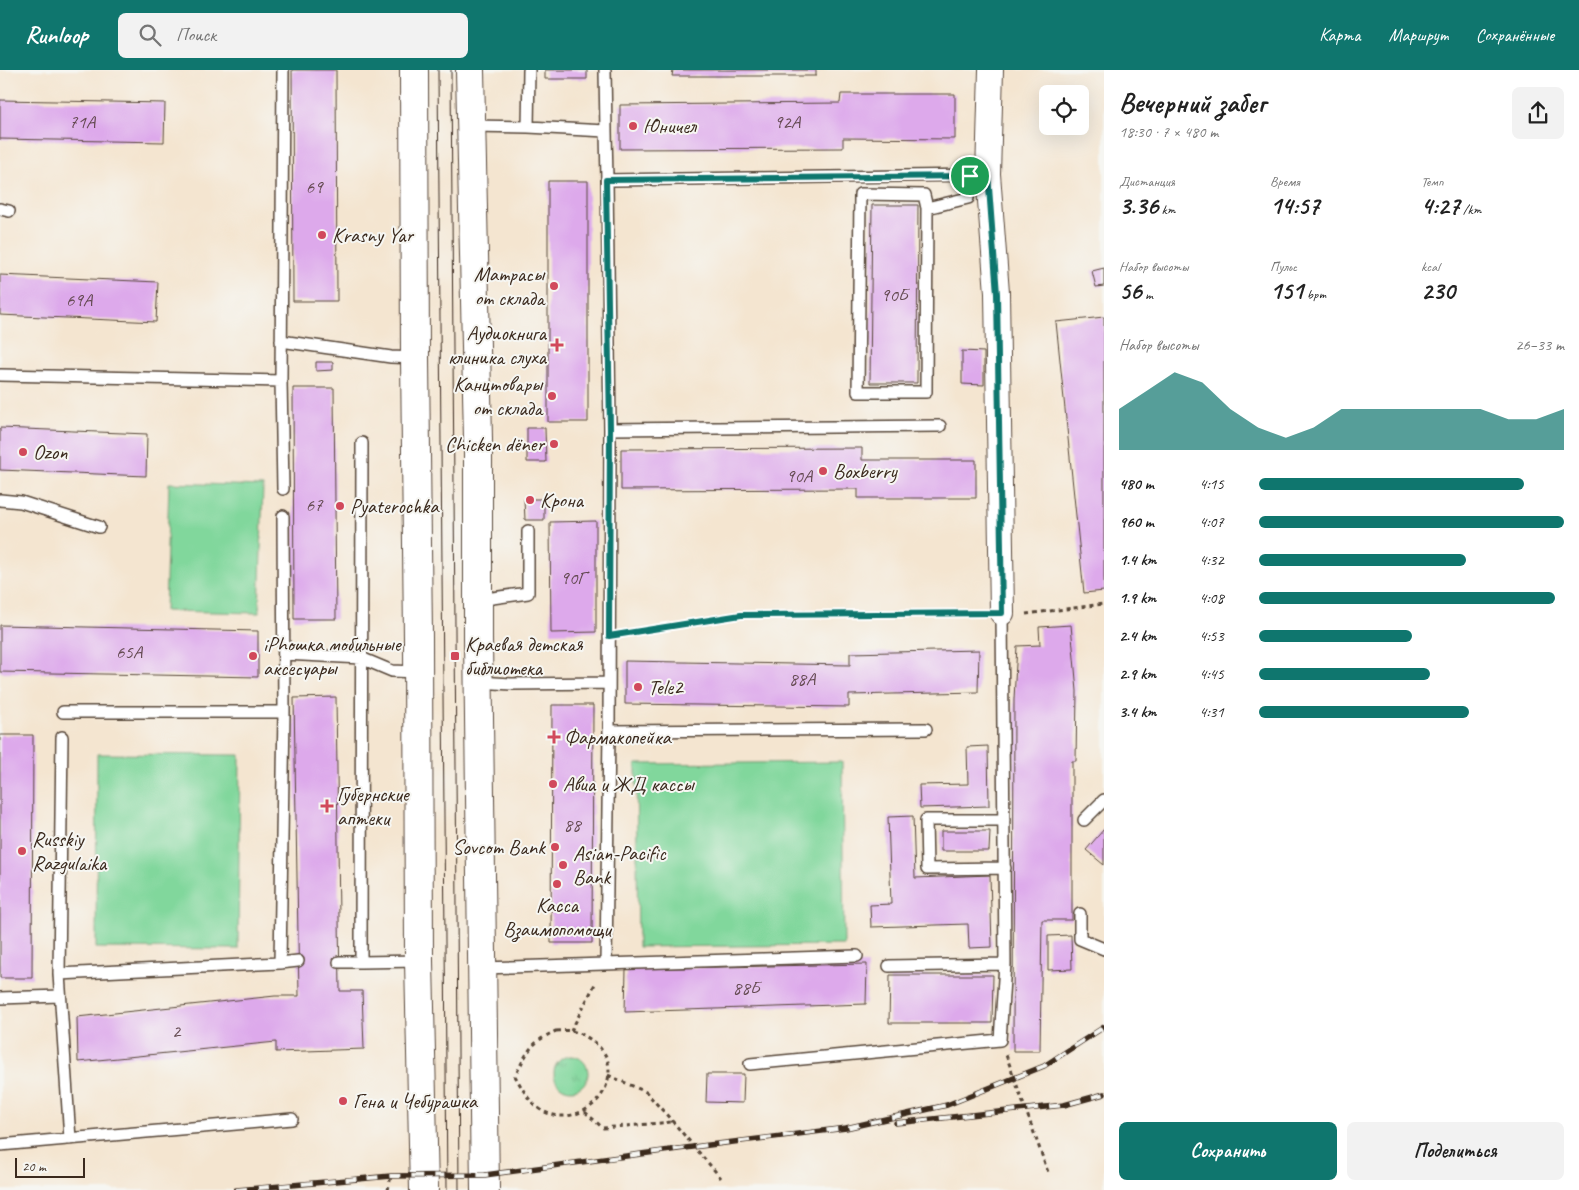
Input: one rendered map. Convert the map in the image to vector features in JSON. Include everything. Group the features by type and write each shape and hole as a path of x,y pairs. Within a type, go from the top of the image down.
{"highway":[{"path":"414,70 414,358 419,961 424,1190"},
{"path":"470,70 478,439 478,600 485,1190"}],"street":[{"path":"991,70 979,175 997,294 1002,613"}],"lane":[{"path":"283,70 281,341 283,489"},
{"path":"528,127 529,70"},
{"path":"605,70 610,429 610,731 606,964"},
{"path":"470,126 606,131"},
{"path":"606,180 979,175 968,198 927,208"},
{"path":"860,194 924,195 927,208 926,392 858,392 860,194"},
{"path":"281,341 391,357 414,358"},
{"path":"0,375 281,381"},
{"path":"610,429 940,426"},
{"path":"361,962 362,443"},
{"path":"0,500 21,502 99,527"},
{"path":"280,963 284,712 283,516"},
{"path":"478,600 528,593 528,531"},
{"path":"750,1064 1000,1040 1005,964 1002,613"},
{"path":"284,654 361,658 392,671 418,672"},
{"path":"479,682 511,684 609,683"},
{"path":"63,712 284,712"},
{"path":"610,731 926,729"},
{"path":"62,738 59,974 70,1139"},
{"path":"1084,820 1104,800"},
{"path":"1004,820 926,820 926,830 927,869 1005,868"},
{"path":"1080,914 1080,939 1104,949"},
{"path":"482,968 857,956"},
{"path":"59,974 298,961"},
{"path":"340,962 419,961"},
{"path":"889,966 1005,964"},
{"path":"0,998 60,996"},
{"path":"0,1145 292,1119"}],"path":[{"path":"609,636 741,615 1038,613 1104,604"},
{"path":"571,1031 606,964"},
{"path":"571,1031 582,1034 593,1041 601,1050 608,1061 608,1075 602,1096 595,1104 585,1112 571,1116 557,1116 543,1111 532,1102 515,1076 530,1047 542,1037 556,1032 571,1031"},
{"path":"1000,1040 1048,1172"},
{"path":"608,1075 646,1092 721,1178"},
{"path":"585,1112 603,1128 673,1122"},
{"path":"388,1190 392,1176"}],"green space":[{"path":"169,483 263,486 259,613 165,611"},
{"path":"97,754 240,755 238,949 96,948"},
{"path":"842,762 844,945 638,947 636,764"},
{"path":"571,1056 583,1061 588,1073 583,1085 571,1090 559,1085 554,1073 559,1061"}],"building":[{"path":"292,70 336,70 337,301 293,301"},
{"path":"545,70 587,70 587,79 545,79"},
{"path":"673,70 816,70 816,76 672,76"},
{"path":"841,94 955,94 955,139 843,138 843,148 620,149 620,105 840,103"},
{"path":"0,100 165,103 164,142 0,139"},
{"path":"548,181 588,181 588,422 548,422"},
{"path":"872,205 918,205 917,383 870,383"},
{"path":"1104,268 1104,286 1096,287 1092,271"},
{"path":"0,275 158,282 156,322 0,315"},
{"path":"1104,317 1104,591 1084,593 1056,322"},
{"path":"962,351 984,352 984,385 962,384"},
{"path":"316,362 333,362 333,370 316,371"},
{"path":"293,388 334,388 336,619 294,619"},
{"path":"0,428 147,434 146,476 0,470"},
{"path":"527,428 545,428 546,462 527,462"},
{"path":"862,448 862,460 976,460 976,498 858,498 858,489 621,490 621,449"},
{"path":"524,499 544,499 544,520 525,520"},
{"path":"596,521 596,632 551,633 550,522"},
{"path":"0,625 258,631 258,677 0,672"},
{"path":"1071,625 1077,691 1076,761 1072,761 1072,920 1042,920 1040,1051 1013,1051 1014,699 1017,646 1040,645 1039,627"},
{"path":"979,650 978,692 849,695 849,707 625,704 625,661 850,665 850,653"},
{"path":"336,697 340,991 362,991 364,1049 276,1052 276,1042 78,1062 77,1017 275,996 299,996 294,698"},
{"path":"552,705 593,705 592,943 551,943"},
{"path":"0,735 33,735 32,978 0,978"},
{"path":"988,746 989,806 920,808 919,785 968,784 967,747"},
{"path":"913,816 915,878 990,875 992,947 969,948 968,924 871,927 870,905 891,904 888,817"},
{"path":"1104,829 1104,865 1086,850"},
{"path":"941,831 990,831 989,851 941,851"},
{"path":"1071,935 1072,969 1048,970 1048,936"},
{"path":"867,964 866,1004 625,1012 626,969"},
{"path":"890,975 993,975 992,1023 889,1023"},
{"path":"707,1074 744,1074 743,1103 706,1102"}],"tram line":[{"path":"438,70 447,1190"},
{"path":"451,70 459,1190"}],"railway":[{"path":"236,1190 391,1176 485,1175 846,1128 947,1105 1044,1066 1104,1027"},
{"path":"896,1123 1064,1105 1104,1094"}],"place":[{"name":"Юничел","path":"633,126"},
{"name":"Krasny Yar","path":"322,235"},
{"name":"Матрасы от склада","path":"554,286"},
{"name":"Аудиокнига клиника слуха","path":"557,345"},
{"name":"Канцтовары от склада","path":"552,396"},
{"name":"Chicken dëner","path":"554,444"},
{"name":"Ozon","path":"23,452"},
{"name":"Boxberry","path":"823,471"},
{"name":"Крона","path":"530,500"},
{"name":"Pyaterochka","path":"340,506"},
{"name":"iPhoшка мобильные аксесуары","path":"253,656"},
{"name":"Краевая детская библиотека","path":"455,656"},
{"name":"Tele2","path":"638,687"},
{"name":"Фармакопейка","path":"554,737"},
{"name":"Авиа и ЖД кассы","path":"553,784"},
{"name":"Губернские аптеки","path":"327,806"},
{"name":"Sovcom Bank","path":"555,847"},
{"name":"Russkiy Razgulaika","path":"22,851"},
{"name":"Asian-Pacific Bank","path":"563,865"},
{"name":"Касса Взаимопомощи","path":"557,884"},
{"name":"Гена и Чебурашка","path":"343,1101"}],"route":[{"path":"988,174 997,294 1002,613 741,615 609,636 610,429 606,180 970,176 988,174"}]}
